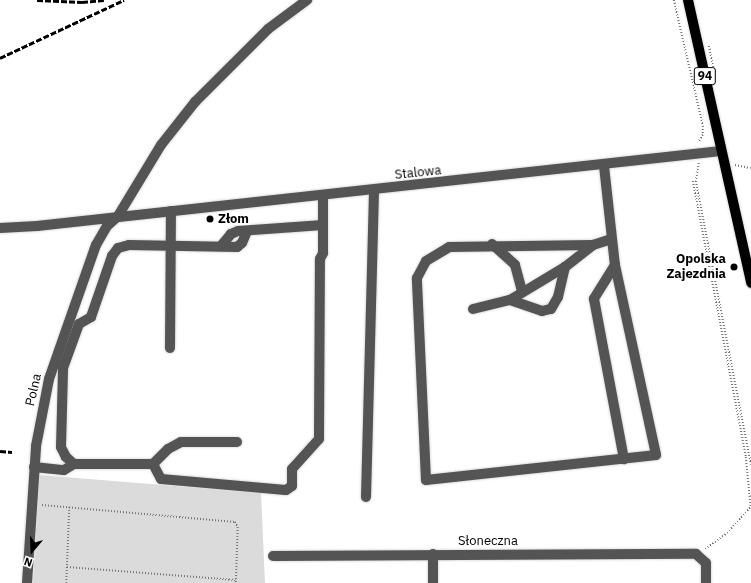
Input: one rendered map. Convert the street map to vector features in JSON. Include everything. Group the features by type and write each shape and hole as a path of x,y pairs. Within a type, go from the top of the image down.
{"main road":[{"name":"94","path":"688,0 751,283"}],"street":[{"name":"Polna","path":"26,583 30,504 34,467 49,379 96,245 107,226 118,216 161,145 195,102 268,29 307,0"},
{"name":"Stalowa","path":"0,228 37,226 118,216 604,166 721,151"},
{"path":"593,245 462,245 440,250 426,262 417,278 426,480 656,455 615,265 604,166"},
{"path":"366,497 374,190"},
{"path":"153,464 161,479 278,490 288,490 292,486 292,469 319,439 320,265 323,253 323,196"},
{"path":"170,348 171,211"},
{"path":"222,246 231,234 247,231 323,225"},
{"path":"74,464 66,457 61,447 63,368 78,327 91,317 112,256 118,248 129,245 170,247 240,246 247,231"},
{"path":"474,309 510,300 565,267 593,245 611,238"},
{"path":"492,244 515,264 522,292"},
{"path":"615,265 594,299 624,459"},
{"path":"510,300 542,310 551,309 558,298 565,267"},
{"path":"34,467 64,470 74,464 153,464 168,449 181,442 237,442"},
{"path":"433,554 433,583"},
{"name":"Słoneczna","path":"273,556 433,554 699,556"},
{"path":"699,556 706,563 706,583"}],"path":[{"path":"674,0 703,126 703,135 697,147"},
{"path":"699,163 696,181 751,465"},
{"path":"724,163 751,168"},
{"path":"693,180 746,457 751,506 720,539 699,556"},
{"path":"30,504 235,522 238,527 236,583"},
{"path":"66,583 69,507"},
{"path":"67,567 236,580"}],"shaded area":[{"path":"39,475 261,493 265,583 33,583"}],"railway":[{"path":"37,0 82,2 104,0"},
{"path":"0,58 124,0"},
{"path":"0,451 12,452"}],"place":[{"name":"Złom","path":"210,219"},
{"name":"Opolska Zajezdnia","path":"734,267"}]}
